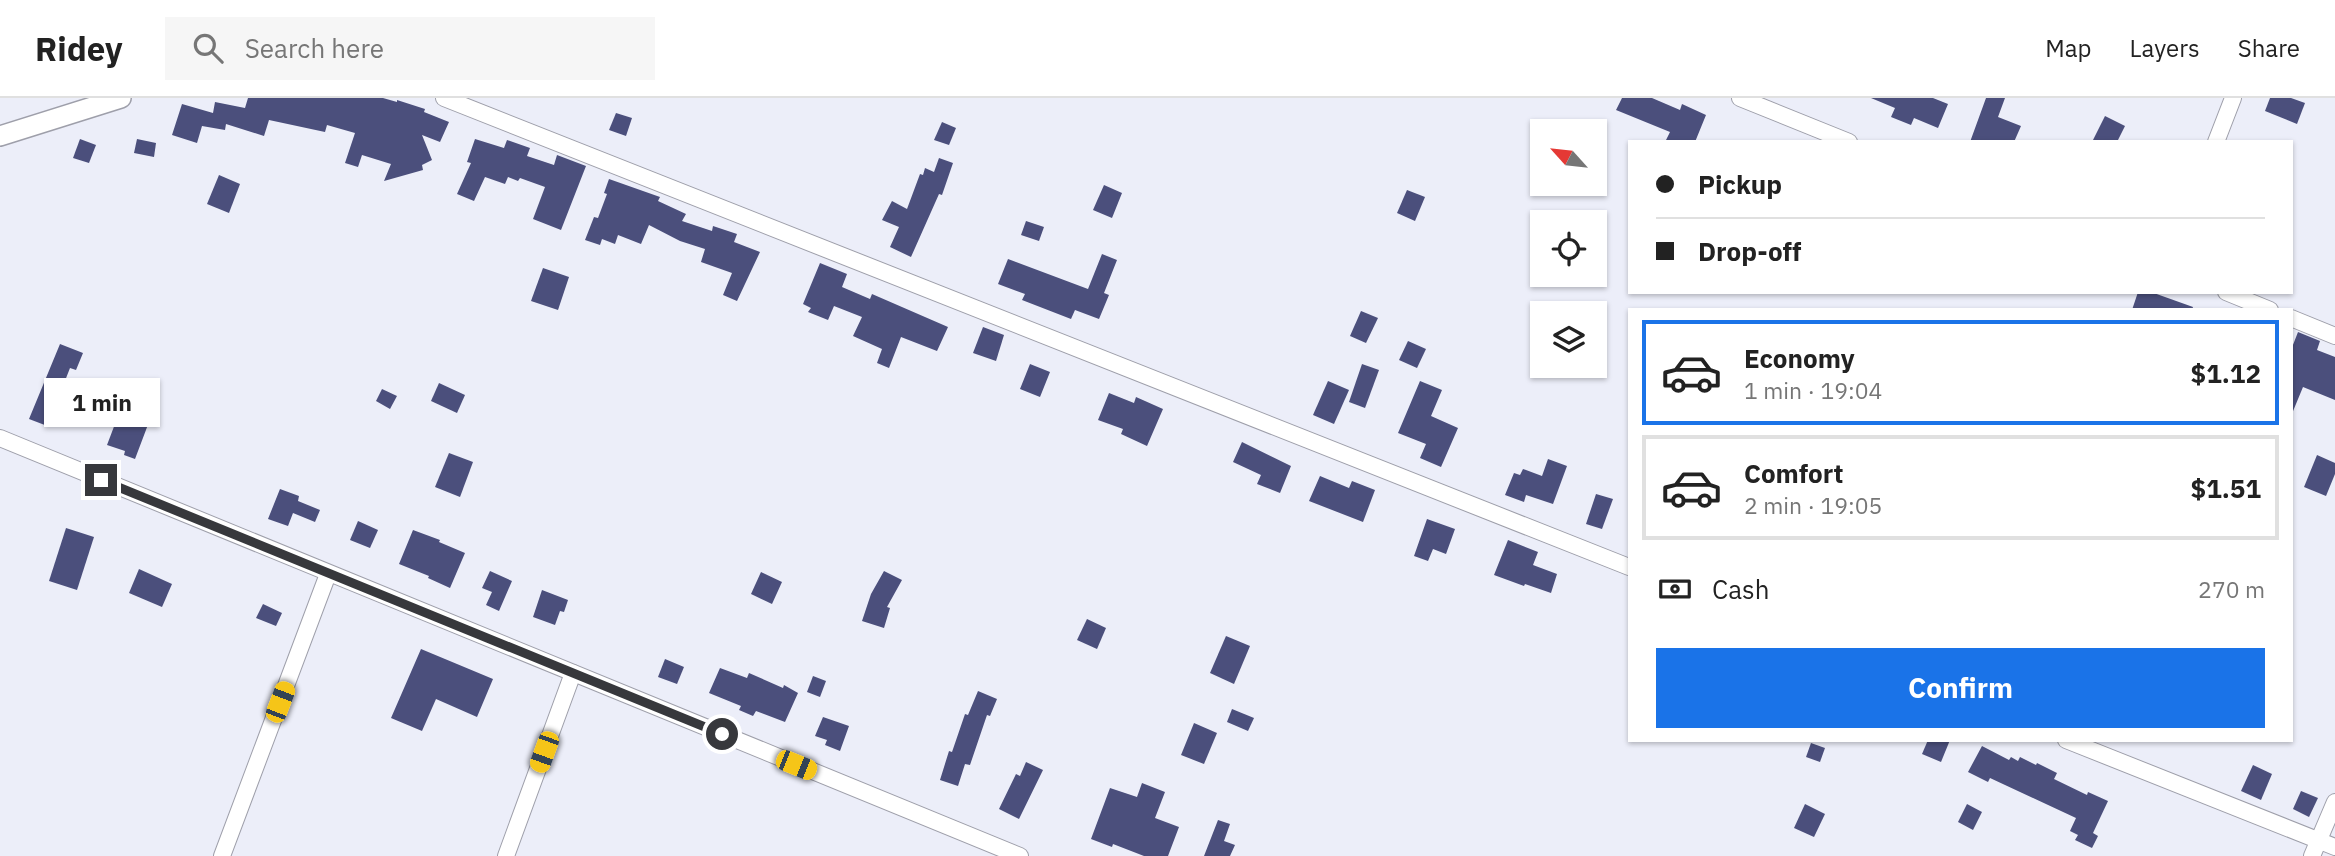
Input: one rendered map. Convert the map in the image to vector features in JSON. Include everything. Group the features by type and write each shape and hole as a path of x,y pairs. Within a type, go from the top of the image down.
{"street":[{"path":"0,136 121,98"},
{"path":"444,98 1628,567"},
{"path":"1740,98 1844,140"},
{"path":"2217,140 2233,98"},
{"path":"2231,294 2265,308"},
{"path":"2293,319 2335,336"},
{"path":"0,438 1020,856"},
{"path":"222,856 328,574"},
{"path":"506,856 573,673"},
{"path":"2071,742 2335,846"},
{"path":"2312,856 2335,802"}],"building":[{"path":"248,98 383,98 425,109 424,112 449,122 440,142 422,135 432,160 422,165 423,170 384,181 391,164 362,155 358,167 345,163 355,133 327,125 325,132 269,120 264,136 226,124 225,130 202,126 197,143 172,135 182,104 213,113 215,102 245,108"},
{"path":"1622,98 1652,98 1680,110 1682,104 1706,115 1696,140 1666,140 1670,132 1616,110"},
{"path":"1871,98 1933,98 1948,104 1938,128 1914,118 1911,125 1891,117 1895,108"},
{"path":"1986,98 2005,98 1998,117 2021,126 2015,140 1971,140"},
{"path":"2270,98 2291,98 2305,103 2297,124 2265,111"},
{"path":"616,113 632,118 626,136 609,130"},
{"path":"2105,116 2125,126 2118,140 2093,140"},
{"path":"942,122 956,128 949,145 934,140"},
{"path":"80,139 96,145 89,163 73,158"},
{"path":"137,139 156,143 154,157 134,153"},
{"path":"475,139 504,148 507,140 530,148 527,156 554,165 557,155 586,166 561,230 533,219 545,187 520,178 518,181 508,177 505,184 485,177 474,201 457,194 471,163 467,162"},
{"path":"939,158 953,163 942,195 939,194 911,257 890,247 899,227 882,220 892,201 907,209 920,174 923,175 925,168 934,172"},
{"path":"219,175 240,184 229,213 207,204"},
{"path":"609,179 660,197 658,201 686,214 682,221 712,231 713,226 737,234 734,242 760,252 737,301 723,295 732,273 701,262 705,249 680,241 649,225 641,244 618,235 615,244 602,239 600,245 585,240 594,217 598,218 607,194 604,193"},
{"path":"1104,185 1122,193 1112,218 1093,210"},
{"path":"1407,190 1425,197 1415,221 1397,213"},
{"path":"1026,221 1044,227 1039,241 1021,235"},
{"path":"1102,254 1117,260 1104,293 1109,295 1099,319 1075,310 1071,319 1022,300 1025,294 998,284 1008,259 1088,289"},
{"path":"820,263 847,274 842,287 870,299 872,294 948,327 937,351 901,337 889,368 877,363 882,349 853,336 862,317 834,306 828,320 808,312 811,308 803,304"},
{"path":"543,268 569,277 558,310 531,301"},
{"path":"2137,294 2157,294 2193,307 2193,308 2133,308"},
{"path":"1361,311 1378,318 1366,343 1350,336"},
{"path":"983,327 1004,335 996,361 973,353"},
{"path":"2298,332 2320,341 2317,350 2335,357 2335,400 2303,387 2293,411 2293,345"},
{"path":"1408,341 1426,349 1417,368 1399,360"},
{"path":"60,344 83,353 76,370 70,368 61,391 64,393 50,427 29,419"},
{"path":"1030,364 1050,372 1040,397 1020,389"},
{"path":"1362,364 1379,370 1365,408 1349,402"},
{"path":"1328,381 1349,390 1334,424 1313,415"},
{"path":"1420,381 1442,390 1431,416 1458,428 1441,467 1420,458 1426,444 1398,433"},
{"path":"439,383 465,395 457,413 431,401"},
{"path":"382,389 397,396 390,409 376,401"},
{"path":"1109,393 1134,403 1136,397 1163,409 1147,446 1121,434 1123,429 1098,420"},
{"path":"140,410 152,414 135,459 124,455 125,451 107,445 118,416 136,422"},
{"path":"1242,442 1291,466 1280,493 1257,484 1261,475 1233,462"},
{"path":"449,453 473,462 460,497 435,487"},
{"path":"2317,455 2335,463 2335,474 2326,496 2304,487"},
{"path":"1548,459 1567,466 1553,504 1526,495 1524,502 1505,495 1514,473 1520,475 1523,469 1542,476"},
{"path":"1320,476 1349,488 1352,481 1375,490 1363,522 1309,501"},
{"path":"280,489 299,496 298,501 320,510 315,522 293,513 288,526 268,519"},
{"path":"1596,494 1613,499 1602,529 1586,524"},
{"path":"1427,519 1455,529 1446,554 1433,549 1428,561 1414,556"},
{"path":"358,521 378,530 370,548 350,540"},
{"path":"66,528 94,537 77,590 49,581"},
{"path":"413,530 465,553 450,588 399,564"},
{"path":"1508,540 1538,552 1533,565 1557,574 1551,593 1494,575"},
{"path":"139,569 172,584 162,607 129,593"},
{"path":"490,571 512,581 499,611 486,605 492,592 482,588"},
{"path":"884,571 902,580 887,607 890,608 884,628 862,621 871,594"},
{"path":"761,572 782,582 772,604 751,594"},
{"path":"542,590 568,600 555,625 533,617"},
{"path":"263,604 282,613 276,626 256,618"},
{"path":"1087,619 1106,628 1097,649 1077,640"},
{"path":"1226,636 1250,646 1234,684 1210,673"},
{"path":"421,649 493,679 477,717 436,699 422,731 391,718"},
{"path":"665,659 684,667 677,684 658,677"},
{"path":"720,668 747,678 749,673 783,688 784,685 798,693 785,722 756,711 753,716 739,710 741,706 709,693"},
{"path":"813,676 826,681 820,697 807,692"},
{"path":"978,691 997,699 990,716 987,715 970,765 965,764 958,786 940,780 949,751 952,752 965,714 968,715"},
{"path":"1232,709 1254,718 1248,731 1227,722"},
{"path":"823,717 849,726 840,751 825,745 827,740 815,736"},
{"path":"1194,723 1217,733 1204,764 1181,755"},
{"path":"1927,742 1949,742 1941,762 1922,754"},
{"path":"1811,743 1825,748 1820,762 1806,757"},
{"path":"1982,746 2009,760 2011,757 2018,761 2020,757 2036,765 2037,763 2057,773 2054,779 2087,795 2088,792 2108,801 2093,833 2098,836 2092,848 2075,840 2078,835 2070,831 2076,818 1990,778 1988,782 1968,772"},
{"path":"1026,762 1043,770 1019,819 999,809 1016,774 1020,776"},
{"path":"2253,765 2272,774 2261,800 2241,791"},
{"path":"1142,783 1165,792 1155,818 1179,827 1168,856 1144,856 1091,839 1110,788 1137,797"},
{"path":"2301,791 2318,798 2309,817 2293,809"},
{"path":"1805,804 1825,814 1814,837 1794,828"},
{"path":"1967,804 1982,812 1973,830 1958,822"},
{"path":"1218,820 1230,824 1224,841 1235,845 1230,856 1204,856"}],"route":[{"path":"101,480 722,734"}]}
